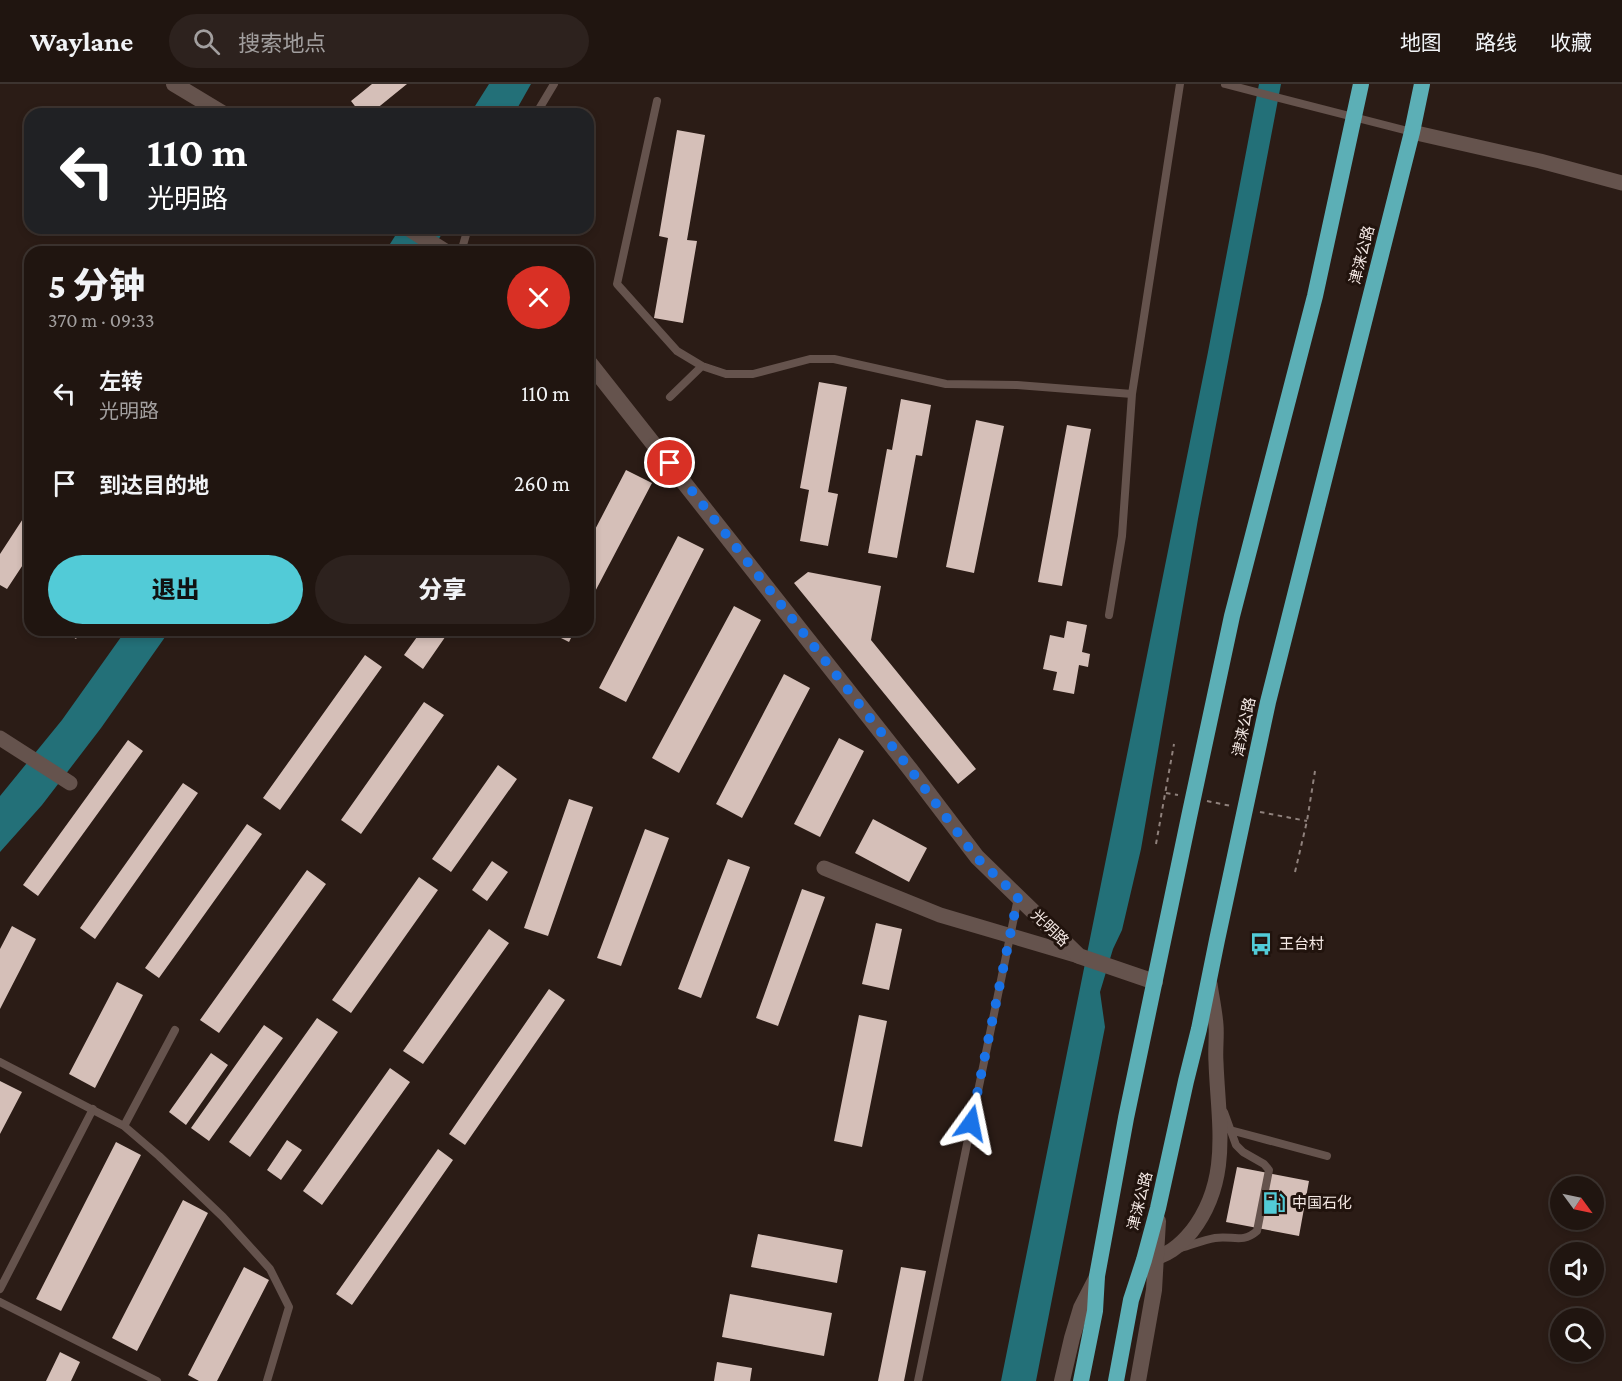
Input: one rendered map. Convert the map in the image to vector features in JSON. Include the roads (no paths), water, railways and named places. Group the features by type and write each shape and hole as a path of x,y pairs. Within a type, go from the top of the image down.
{"highway":[{"name":"津涞公路","path":"1081,1381 1095,1311 1097,1276 1126,1118 1232,616 1315,296 1361,84"},
{"name":"津涞公路","path":"1116,1381 1131,1300 1150,1259 1158,1208 1199,1029 1268,702 1412,132 1422,84"}],"street":[{"path":"174,84 214,108"},
{"path":"1412,132 1540,160 1622,183"},
{"path":"418,234 436,246"},
{"name":"光明路","path":"594,369 881,732 976,857 1079,956 1155,982"},
{"path":"0,738 70,783"},
{"path":"824,868 940,915 1079,956"},
{"path":"1138,1381 1154,1290 1150,1259 1174,1250 1184,1241 1201,1218 1213,1194 1220,1157 1215,1061 1216,1025 1209,978"},
{"path":"1062,1381 1081,1308 1097,1276"}],"lane":[{"path":"540,108 554,84"},
{"path":"1108,615 1122,536 1132,394 1180,84"},
{"path":"1225,84 1412,132"},
{"path":"657,101 617,284 677,351 702,366 726,374 753,374 810,359 834,359 946,384 1017,385 1132,394"},
{"path":"670,397 702,366"},
{"path":"918,1381 1018,897"},
{"path":"124,1126 175,1030"},
{"path":"0,1062 124,1126 223,1217 270,1269 289,1307 267,1381"},
{"path":"1174,1250 1215,1238 1247,1238 1257,1231 1269,1170 1236,1145 1218,1097"},
{"path":"0,1289 93,1109"},
{"path":"1230,1130 1327,1156"},
{"path":"0,1302 157,1381"}],"water":[{"path":"489,84 531,84 517,108 474,108"},
{"path":"1259,84 1281,84 1198,519 1141,849 1122,930 1113,949 1100,992 1105,1027 1036,1381 1001,1381 1208,352"},
{"path":"396,234 442,234 434,246 389,246"},
{"path":"122,636 166,636 101,728 42,805 0,852 0,796 62,720"}],"place":[{"name":"王台村","path":"1261,944"},
{"name":"中国石化","path":"1274,1203"}]}
